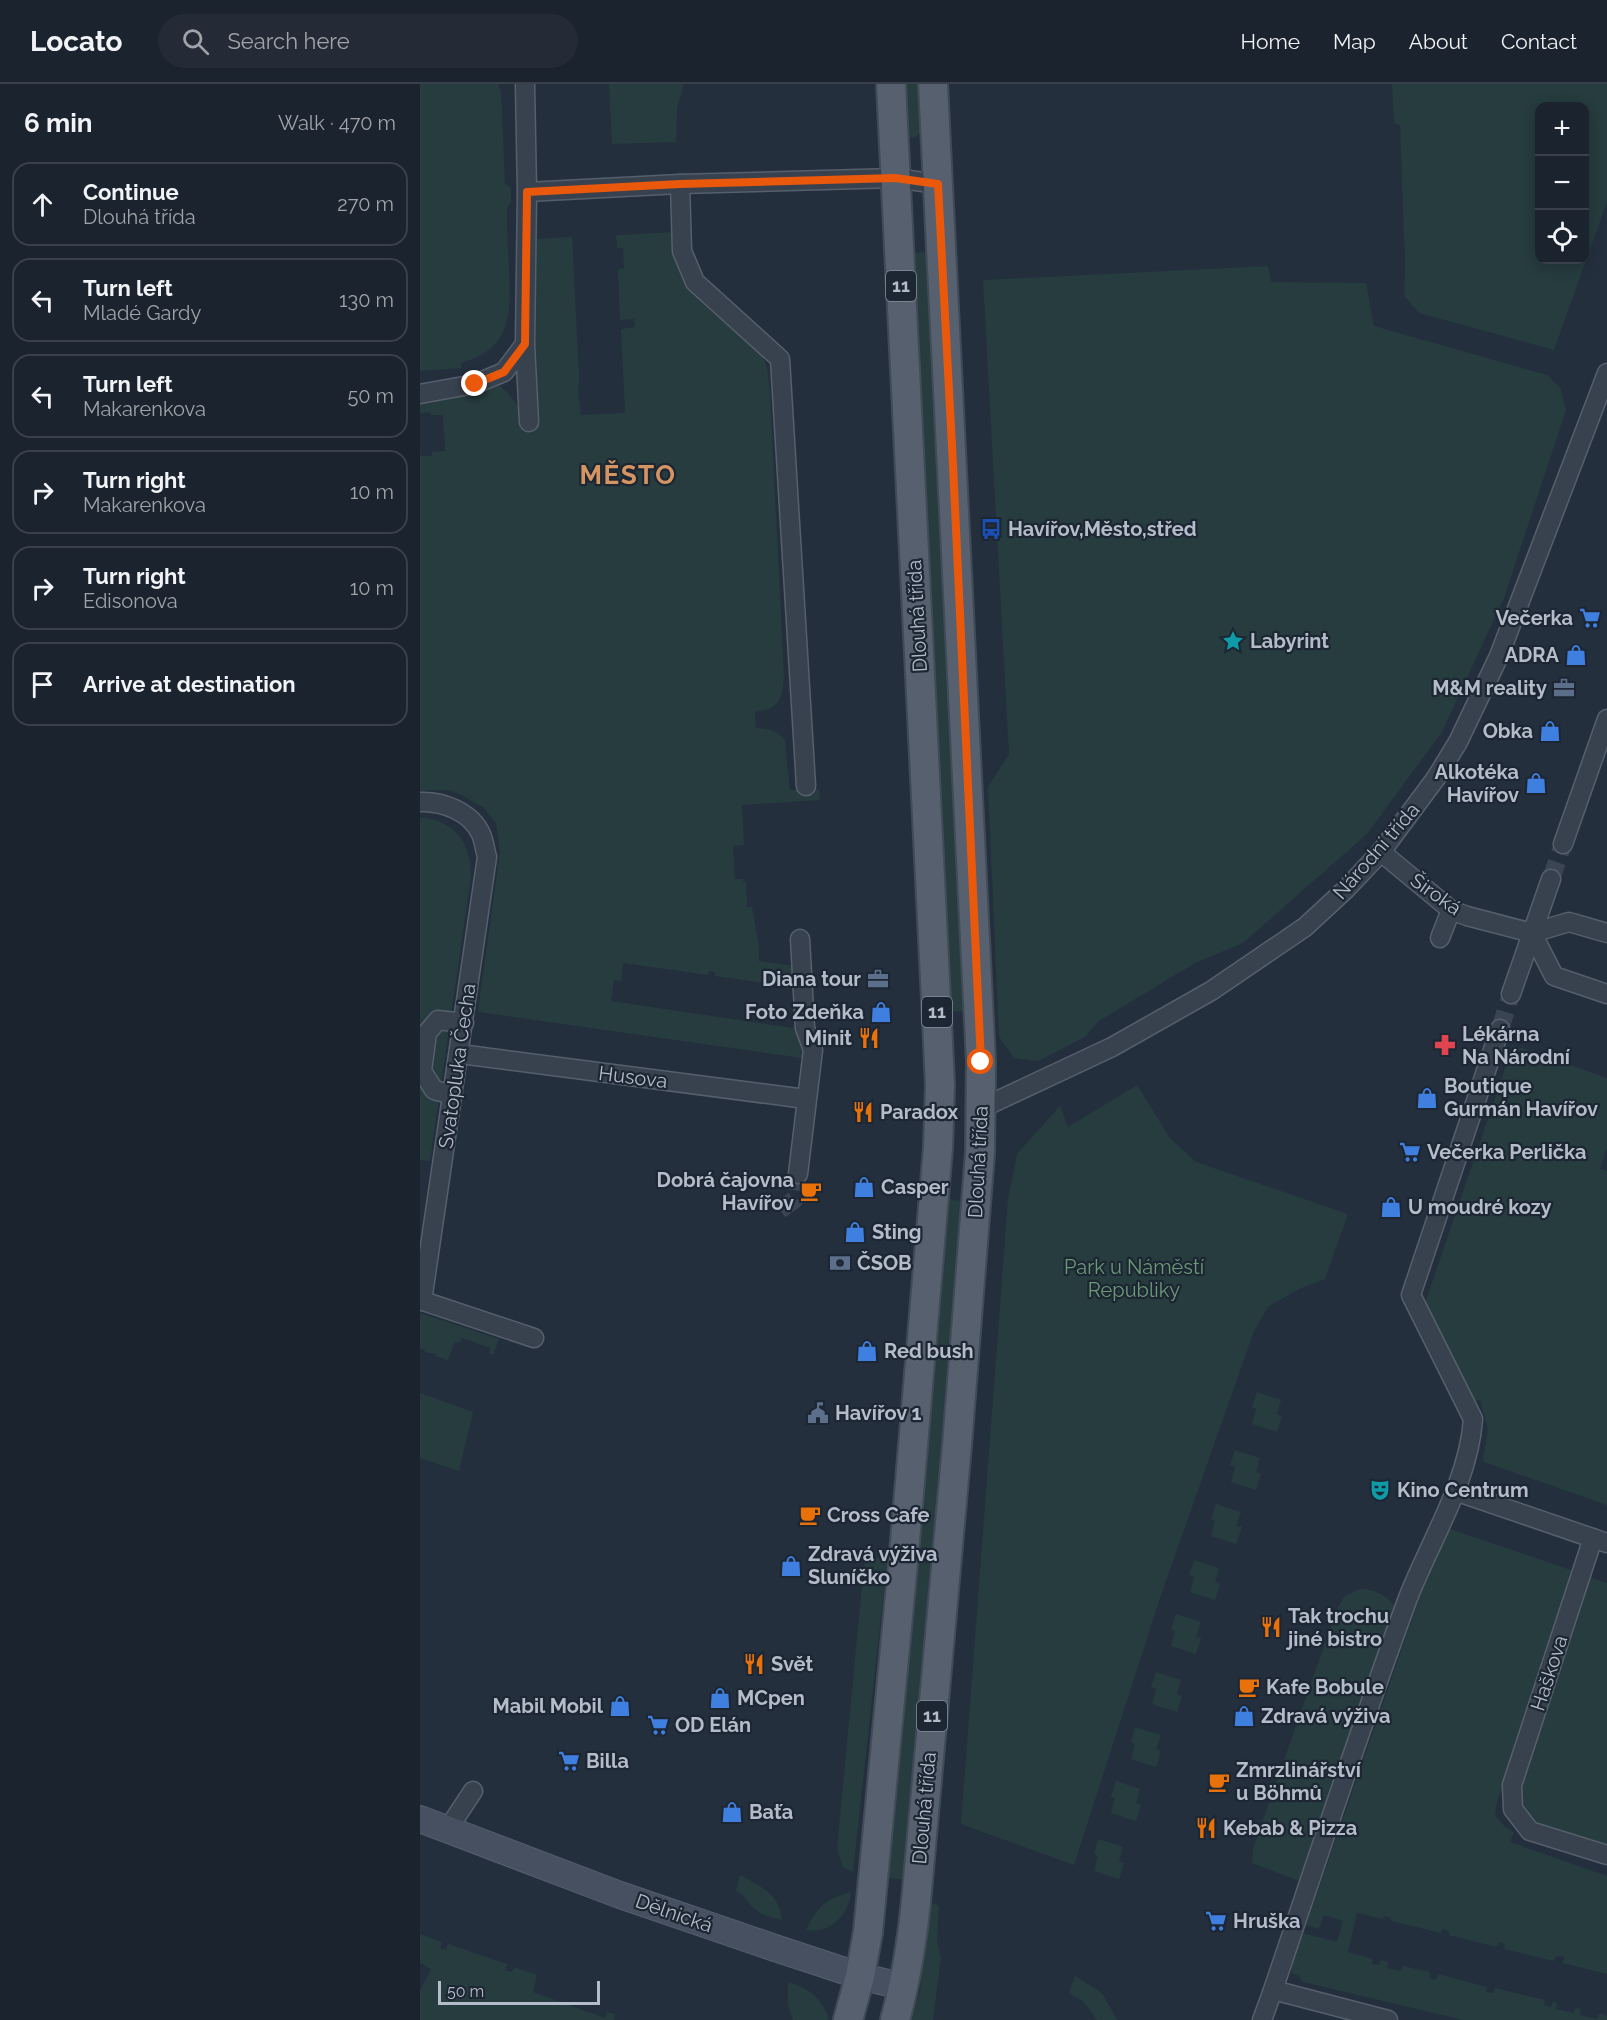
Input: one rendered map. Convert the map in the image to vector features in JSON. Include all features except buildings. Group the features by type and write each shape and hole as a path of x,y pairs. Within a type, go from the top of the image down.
{"main road":[{"name":"Dlouhá třída","path":"891,84 938,1020 940,1085 938,1148"},
{"name":"Dlouhá třída","path":"904,1987 914,1920 957,1446 982,1108 933,84"},
{"name":"Národní třída","path":"938,1148 982,1108"},
{"name":"11","path":"848,2020 860,1976 868,1932 903,1565 938,1148"},
{"name":"11","path":"895,2020 904,1987"}],"street":[{"path":"525,84 527,192 525,344 529,422"},
{"path":"527,192 680,184 895,178 938,184"},
{"path":"680,184 682,251 695,282 780,359 806,786"},
{"path":"420,394 475,384 504,372 525,344"},
{"name":"Národní třída","path":"982,1108 1112,1047 1210,991 1305,927 1381,852 1436,778 1458,742 1499,656 1606,381"},
{"path":"1563,844 1607,719"},
{"name":"Svatopluka Čecha","path":"420,802 430,802 460,810 481,832 487,858 460,1054 421,1300"},
{"name":"Široká","path":"1381,852 1451,910 1532,933"},
{"path":"1511,994 1551,879"},
{"path":"1440,938 1451,910"},
{"path":"1532,933 1569,922 1607,933"},
{"path":"1532,933 1554,976 1607,994"},
{"path":"798,1174 813,1050 805,1028 800,939"},
{"path":"453,1095 434,1090 422,1071 427,1033 438,1020 464,1023"},
{"path":"1262,2020 1409,1597 1455,1491 1472,1437 1473,1419 1411,1295 1500,1029"},
{"name":"Husova","path":"460,1054 806,1099"},
{"path":"421,1300 534,1338"},
{"path":"1455,1491 1600,1541"},
{"name":"Haškova","path":"1600,1541 1512,1785 1513,1809 1530,1831 1607,1855"},
{"path":"448,1829 473,1791"},
{"name":"Dělnická","path":"420,1819 620,1895 860,1976 904,1987"},
{"path":"1273,1990 1388,2020"}],"green space":[{"path":"420,84 498,84 501,92 505,183 511,188 511,202 507,208 510,300 505,327 499,339 478,357 461,363 462,368 420,371"},
{"path":"609,84 684,84 677,108 676,142 612,144"},
{"path":"902,84 920,84 922,132 914,138 904,133"},
{"path":"1392,84 1607,84 1607,202 1589,252 1589,102 1535,102 1535,264 1585,264 1554,350 1419,313 1404,296 1400,126 1394,123"},
{"path":"674,232 694,290 763,357 767,367 784,675 783,690 775,705 755,712 756,728 772,731 785,740 790,790 819,789 820,800 742,805 744,845 733,846 735,879 743,879 743,882 746,882 747,907 752,907 759,961 795,966 799,988 715,976 715,972 709,971 708,975 623,963 621,981 614,980 611,1001 793,1028 794,1023 800,1022 802,1058 479,1012 500,852 496,823 484,808 460,794 447,790 420,791 420,453 421,456 432,456 432,452 445,451 443,415 431,415 430,412 420,413 420,389 497,384 512,398 533,425 539,423 531,244 535,239 572,237 581,415 625,413 621,329 635,327 634,319 620,320 618,269 624,268 623,248 617,248 616,235"},
{"path":"928,252 967,1011 949,1012 910,253"},
{"path":"1268,266 1271,282 1366,283 1374,326 1547,375 1561,389 1566,410 1504,598 1442,732 1367,834 1243,943 1195,963 1099,1021 1085,1037 1038,1061 1014,1058 999,1037 988,787 1009,754 983,280"},
{"path":"420,817 443,823 459,835 468,853 471,877 430,1161 420,1160"},
{"path":"1513,1045 1607,1078 1607,1148 1600,1169 1607,1171 1607,1505 1484,1462 1488,1429 1480,1400 1471,1401 1424,1306"},
{"name":"Park u Náměstí Republiky","path":"1137,1085 1170,1138 1196,1162 1348,1214 1325,1279 1299,1289 1268,1307 1254,1331 1160,1598 1074,1865 961,1824 1008,1199 1017,1154 1060,1106 1068,1127"},
{"path":"948,1199 961,1201 935,1549 917,1547"},
{"path":"420,1313 499,1339 493,1355 489,1353 490,1348 462,1338 460,1343 455,1342 448,1360 420,1350"},
{"path":"1257,1392 1281,1400 1277,1414 1282,1416 1277,1432 1252,1424 1256,1409 1252,1407"},
{"path":"420,1393 473,1412 459,1471 420,1458"},
{"path":"1235,1450 1260,1458 1256,1472 1261,1474 1256,1490 1231,1482 1235,1467 1230,1465"},
{"path":"1216,1504 1241,1512 1236,1526 1242,1527 1236,1544 1211,1536 1215,1521 1211,1519"},
{"path":"1444,1527 1577,1572 1497,1802 1495,1815 1505,1827 1514,1832 1510,1842 1607,1876 1607,1974 1563,1963 1564,1957 1556,1956 1554,1961 1504,1949 1505,1944 1499,1942 1497,1947 1449,1935 1449,1931 1442,1929 1441,1933 1391,1921 1391,1918 1384,1916 1383,1919 1357,1913 1348,1952 1373,1959 1372,1964 1379,1965 1381,1960 1388,1962 1387,1968 1401,1971 1403,1966 1430,1972 1429,1978 1436,1980 1438,1974 1487,1987 1486,1992 1493,1993 1495,1988 1545,2000 1544,2005 1551,2007 1553,2002 1557,2003 1556,2009 1574,2013 1575,2008 1581,2009 1580,2015 1597,2019 1599,2013 1607,2016 1607,2020 1463,2020 1303,1982 1299,1976 1291,1973 1303,1933 1337,1942 1343,1921 1324,1915 1319,1929 1306,1925"},
{"path":"888,1553 853,1872 843,1867 837,1848 864,1564"},
{"path":"1194,1560 1219,1568 1215,1582 1220,1584 1215,1600 1190,1592 1194,1577 1189,1575"},
{"path":"915,1561 933,1563 905,1880 887,1878"},
{"path":"1590,1577 1607,1583 1607,1850 1533,1822 1522,1808 1518,1788"},
{"path":"1359,1589 1380,1594 1396,1609 1302,1882 1252,1863 1253,1848 1338,1607 1344,1597"},
{"path":"1176,1614 1201,1622 1196,1636 1201,1638 1196,1654 1171,1646 1175,1631 1171,1629"},
{"path":"1156,1672 1181,1680 1177,1694 1182,1696 1177,1712 1152,1704 1156,1689 1151,1687"},
{"path":"1135,1727 1161,1735 1156,1749 1161,1751 1156,1767 1131,1759 1135,1744 1131,1742"},
{"path":"1116,1781 1140,1789 1136,1803 1141,1805 1136,1821 1111,1813 1115,1798 1111,1797"},
{"path":"1098,1839 1123,1847 1119,1861 1124,1863 1119,1879 1094,1871 1098,1856 1094,1854"},
{"path":"740,1875 768,1892 778,1904 782,1920 758,1911 736,1891"},
{"path":"851,1892 846,1908 837,1921 823,1929 806,1930 823,1905"},
{"path":"929,1903 939,1907 937,1941 941,1957 933,2020 911,2020 920,1991"},
{"path":"420,1934 442,1942 440,1948 446,1950 448,1944 507,1964 505,1970 512,1972 514,1967 537,1975 533,1992 605,2018 607,2012 615,2014 614,2020 420,2020 420,1991 431,1969 420,1963"},
{"path":"1075,1976 1102,1993 1117,2020 1097,2020 1084,2002 1069,1993"},
{"path":"788,1982 814,1995 823,2006 829,2020 793,2020 788,2005"}],"tunnel":[{"path":"1551,879 1563,844"},
{"path":"1500,1029 1511,994"},
{"path":"780,1210 794,1200 798,1174"}],"place":[{"name":"Havířov,Město,střed","path":"991,529"},
{"name":"Večerka","path":"1590,618"},
{"name":"Labyrint","path":"1233,641"},
{"name":"ADRA","path":"1576,655"},
{"name":"M&M reality","path":"1564,688"},
{"name":"Obka","path":"1550,731"},
{"name":"Alkotéka Havířov","path":"1536,783"},
{"name":"Diana tour","path":"878,979"},
{"name":"Foto Zdeňka","path":"881,1012"},
{"name":"Minit","path":"869,1038"},
{"name":"Lékárna Na Národní","path":"1445,1045"},
{"name":"Boutique Gurmán Havířov","path":"1427,1098"},
{"name":"Paradox","path":"863,1112"},
{"name":"Večerka Perlička","path":"1410,1152"},
{"name":"Casper","path":"864,1187"},
{"name":"Dobrá čajovna Havířov","path":"811,1191"},
{"name":"U moudré kozy","path":"1391,1207"},
{"name":"Sting","path":"855,1232"},
{"name":"ČSOB","path":"840,1263"},
{"name":"Red bush","path":"867,1351"},
{"name":"Havířov 1","path":"818,1413"},
{"name":"Kino Centrum","path":"1380,1490"},
{"name":"Cross Cafe","path":"810,1515"},
{"name":"Zdravá výživa Sluníčko","path":"791,1566"},
{"name":"Tak trochu jiné bistro","path":"1271,1627"},
{"name":"Svět","path":"754,1664"},
{"name":"Kafe Bobule","path":"1249,1687"},
{"name":"MCpen","path":"720,1698"},
{"name":"Mabil Mobil","path":"620,1706"},
{"name":"Zdravá výživa","path":"1244,1716"},
{"name":"OD Elán","path":"658,1725"},
{"name":"Billa","path":"569,1761"},
{"name":"Zmrzlinářství u Böhmů","path":"1219,1782"},
{"name":"Baťa","path":"732,1812"},
{"name":"Kebab & Pizza","path":"1206,1828"},
{"name":"Hruška","path":"1216,1921"}],"district":[{"name":"MĚSTO","path":"628,475"}],"route":[{"path":"475,384 504,372 525,344 527,192 680,184 895,178 938,184 981,1062"}]}
